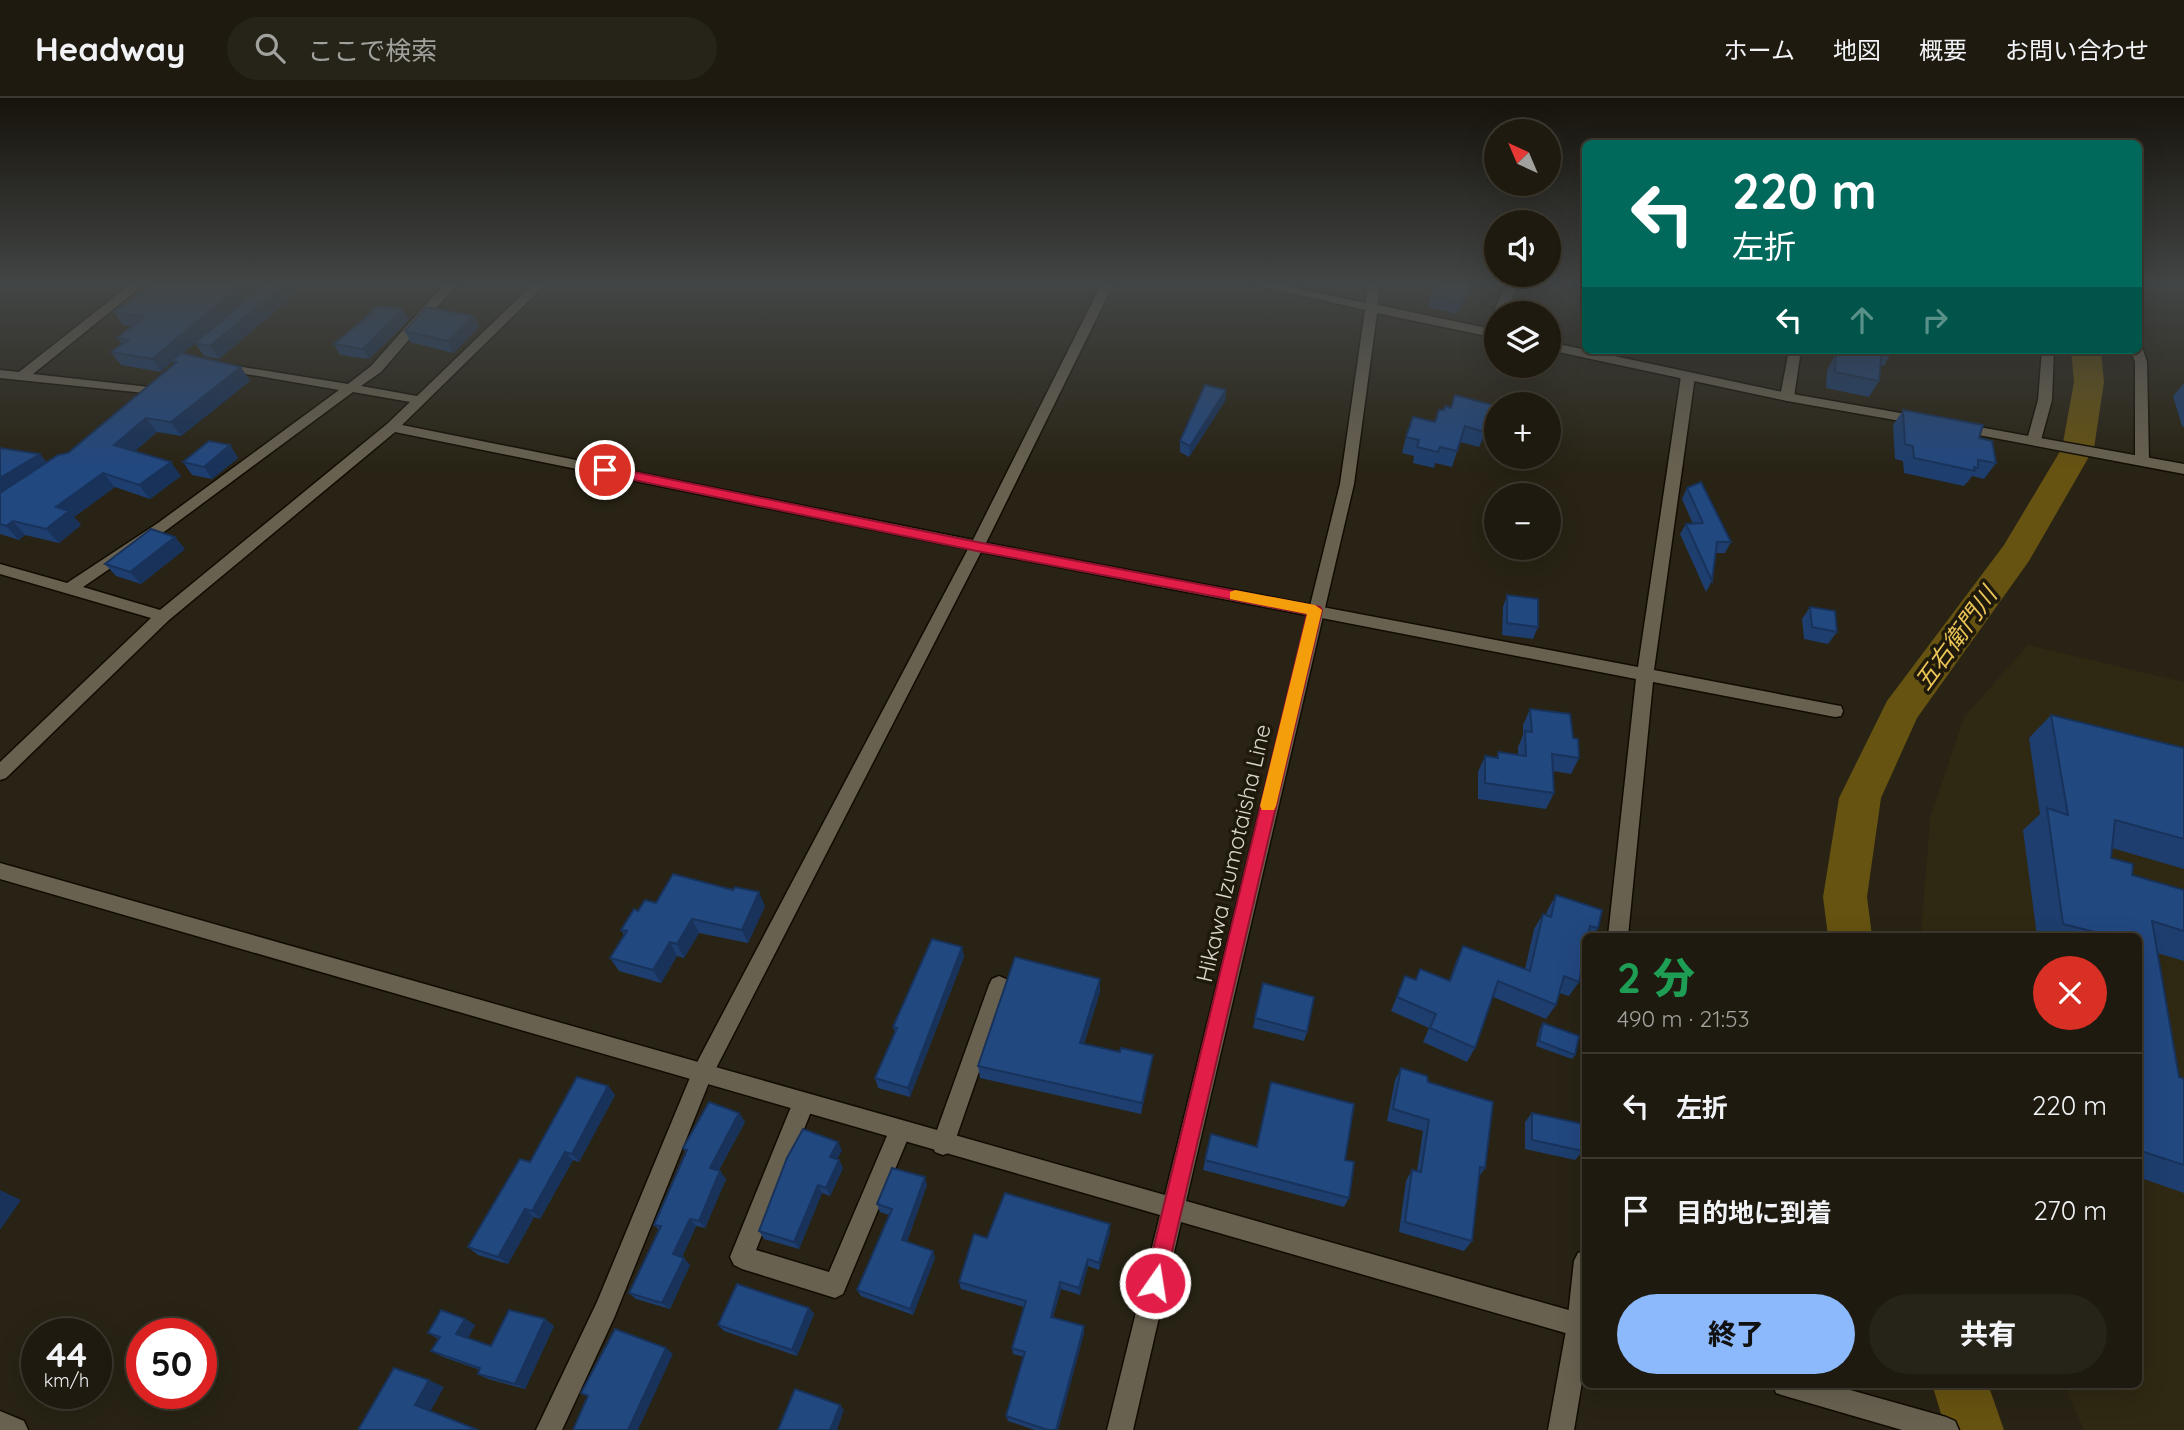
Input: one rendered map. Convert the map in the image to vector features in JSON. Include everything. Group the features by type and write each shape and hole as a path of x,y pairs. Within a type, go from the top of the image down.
{"street":[{"path":"21,376 60,345"},
{"path":"71,588 163,526 376,369 397,345"},
{"path":"0,772 163,616 392,427 476,345"},
{"path":"550,1430 606,1310 701,1075 977,546 1077,345"},
{"name":"Hikawa Izumotaisha Line","path":"1120,1430 1347,484 1367,345"},
{"path":"1561,349 1582,353"},
{"path":"1586,354 1787,397 2034,440 2184,470"},
{"path":"1787,397 1794,354"},
{"path":"2034,440 2045,400 2048,354"},
{"path":"2138,354 2141,362 2141,460"},
{"path":"202,363 419,400"},
{"path":"0,374 154,387 128,408"},
{"path":"1618,933 1645,675 1688,376"},
{"path":"392,427 977,546 1835,711"},
{"path":"0,569 163,616"},
{"path":"0,871 701,1075 1582,1326 1561,1430"},
{"path":"943,1144 999,985"},
{"path":"803,1104 742,1256 835,1286 900,1131"},
{"path":"1799,1388 1946,1430"},
{"path":"0,1424 15,1430"}],"shaded area":[{"path":"2028,645 2184,682 2184,1430 2084,1430 2066,1388 2142,1388 2142,933 1921,933 1930,818 1964,717"}],"building":[{"path":"121,345 169,345 152,359 111,352"},
{"path":"341,345 367,345 363,349"},
{"path":"181,353 241,367 171,422 146,418 114,445 171,462 139,485 103,473 56,507 69,511 46,529 13,521 6,526 0,524 0,493 58,455 68,453 177,362 171,361"},
{"path":"1836,354 1882,354 1879,381 1835,372"},
{"path":"1205,385 1226,390 1190,446 1180,441"},
{"path":"1455,395 1484,403 1484,432 1465,426 1457,451 1440,447 1438,452 1417,447 1419,440 1406,437 1413,417 1435,422 1439,410 1444,410 1445,406 1451,408"},
{"path":"1903,410 1983,425 1979,438 1992,441 1996,463 1978,460 1978,468 1974,467 1975,471 1914,458 1913,446 1905,444"},
{"path":"209,441 230,445 204,467 183,462"},
{"path":"0,448 40,454 0,478"},
{"path":"1701,482 1731,542 1717,542 1712,581 1686,524 1703,523 1687,488"},
{"path":"151,529 175,537 130,572 105,564"},
{"path":"1507,595 1538,599 1538,627 1507,623"},
{"path":"1810,607 1835,611 1837,632 1812,627"},
{"path":"1530,709 1570,714 1573,738 1578,739 1579,758 1552,754 1554,793 1485,783 1485,756 1498,758 1498,752 1526,756 1525,731 1532,732"},
{"path":"2051,715 2184,748 2184,839 2115,820 2111,858 2133,864 2132,875 2184,890 2184,931 2152,921 2179,1077 2184,1079 2184,1165 2142,1151 2142,933 2095,933 2063,924 2047,808 2068,815"},
{"path":"673,874 733,890 735,887 759,892 742,930 692,919 677,944 670,942 653,970 610,958 627,931 621,930 634,909 638,911 645,900 656,903"},
{"path":"1556,895 1602,910 1598,928 1590,926 1589,933 1582,933 1579,982 1564,976 1556,1005 1498,981 1475,1048 1430,1028 1436,1014 1397,997 1405,976 1416,980 1420,969 1450,981 1463,946 1530,971 1543,914 1551,917"},
{"path":"932,939 962,947 908,1088 875,1078 897,1028 893,1027"},
{"path":"1015,957 1100,979 1080,1043 1120,1052 1121,1048 1153,1055 1142,1103 978,1066"},
{"path":"1263,983 1314,997 1307,1032 1255,1018"},
{"path":"1543,1023 1579,1036 1575,1055 1539,1041"},
{"path":"1401,1068 1427,1076 1428,1082 1493,1102 1485,1168 1480,1167 1472,1241 1405,1222 1412,1170 1421,1172 1429,1120 1393,1109"},
{"path":"577,1077 608,1086 572,1154 565,1152 532,1211 525,1209 498,1257 468,1247 520,1159 530,1162"},
{"path":"1271,1082 1354,1104 1345,1160 1354,1162 1349,1198 1205,1160 1211,1134 1257,1147"},
{"path":"709,1102 739,1113 710,1168 720,1171 699,1221 690,1219 673,1254 684,1258 662,1303 629,1293 661,1226 654,1225 687,1150 683,1148"},
{"path":"1532,1113 1582,1124 1582,1151 1532,1140"},
{"path":"803,1129 838,1142 830,1157 839,1160 826,1188 818,1185 794,1242 759,1231 787,1158"},
{"path":"892,1168 925,1177 902,1240 933,1251 910,1309 857,1290 892,1209 877,1204"},
{"path":"1005,1193 1110,1224 1099,1263 1088,1259 1079,1288 1060,1282 1051,1317 1084,1326 1056,1430 1048,1430 1006,1416 1025,1352 1012,1348 1026,1301 959,1282 974,1234 987,1238"},
{"path":"737,1284 809,1308 792,1350 718,1325"},
{"path":"441,1310 465,1319 456,1334 491,1346 509,1310 545,1319 515,1384 478,1374 480,1368 431,1351 440,1337 428,1333"},
{"path":"615,1329 666,1348 628,1430 573,1430 588,1396 581,1393"},
{"path":"394,1368 429,1380 415,1405 478,1430 358,1430"},
{"path":"795,1389 840,1405 830,1430 778,1430"}],"waterway":[{"name":"五右衛門川","path":"1850,933 1845,897 1860,798 1901,711 2017,553 2078,448 2089,382 2086,354"},
{"name":"五右衛門川","path":"1961,1388 1975,1430"}],"slow traffic":[{"path":"1235,595 1315,610 1268,806"}],"route":[{"path":"605,470 977,546 1315,610 1155,1283"}]}
